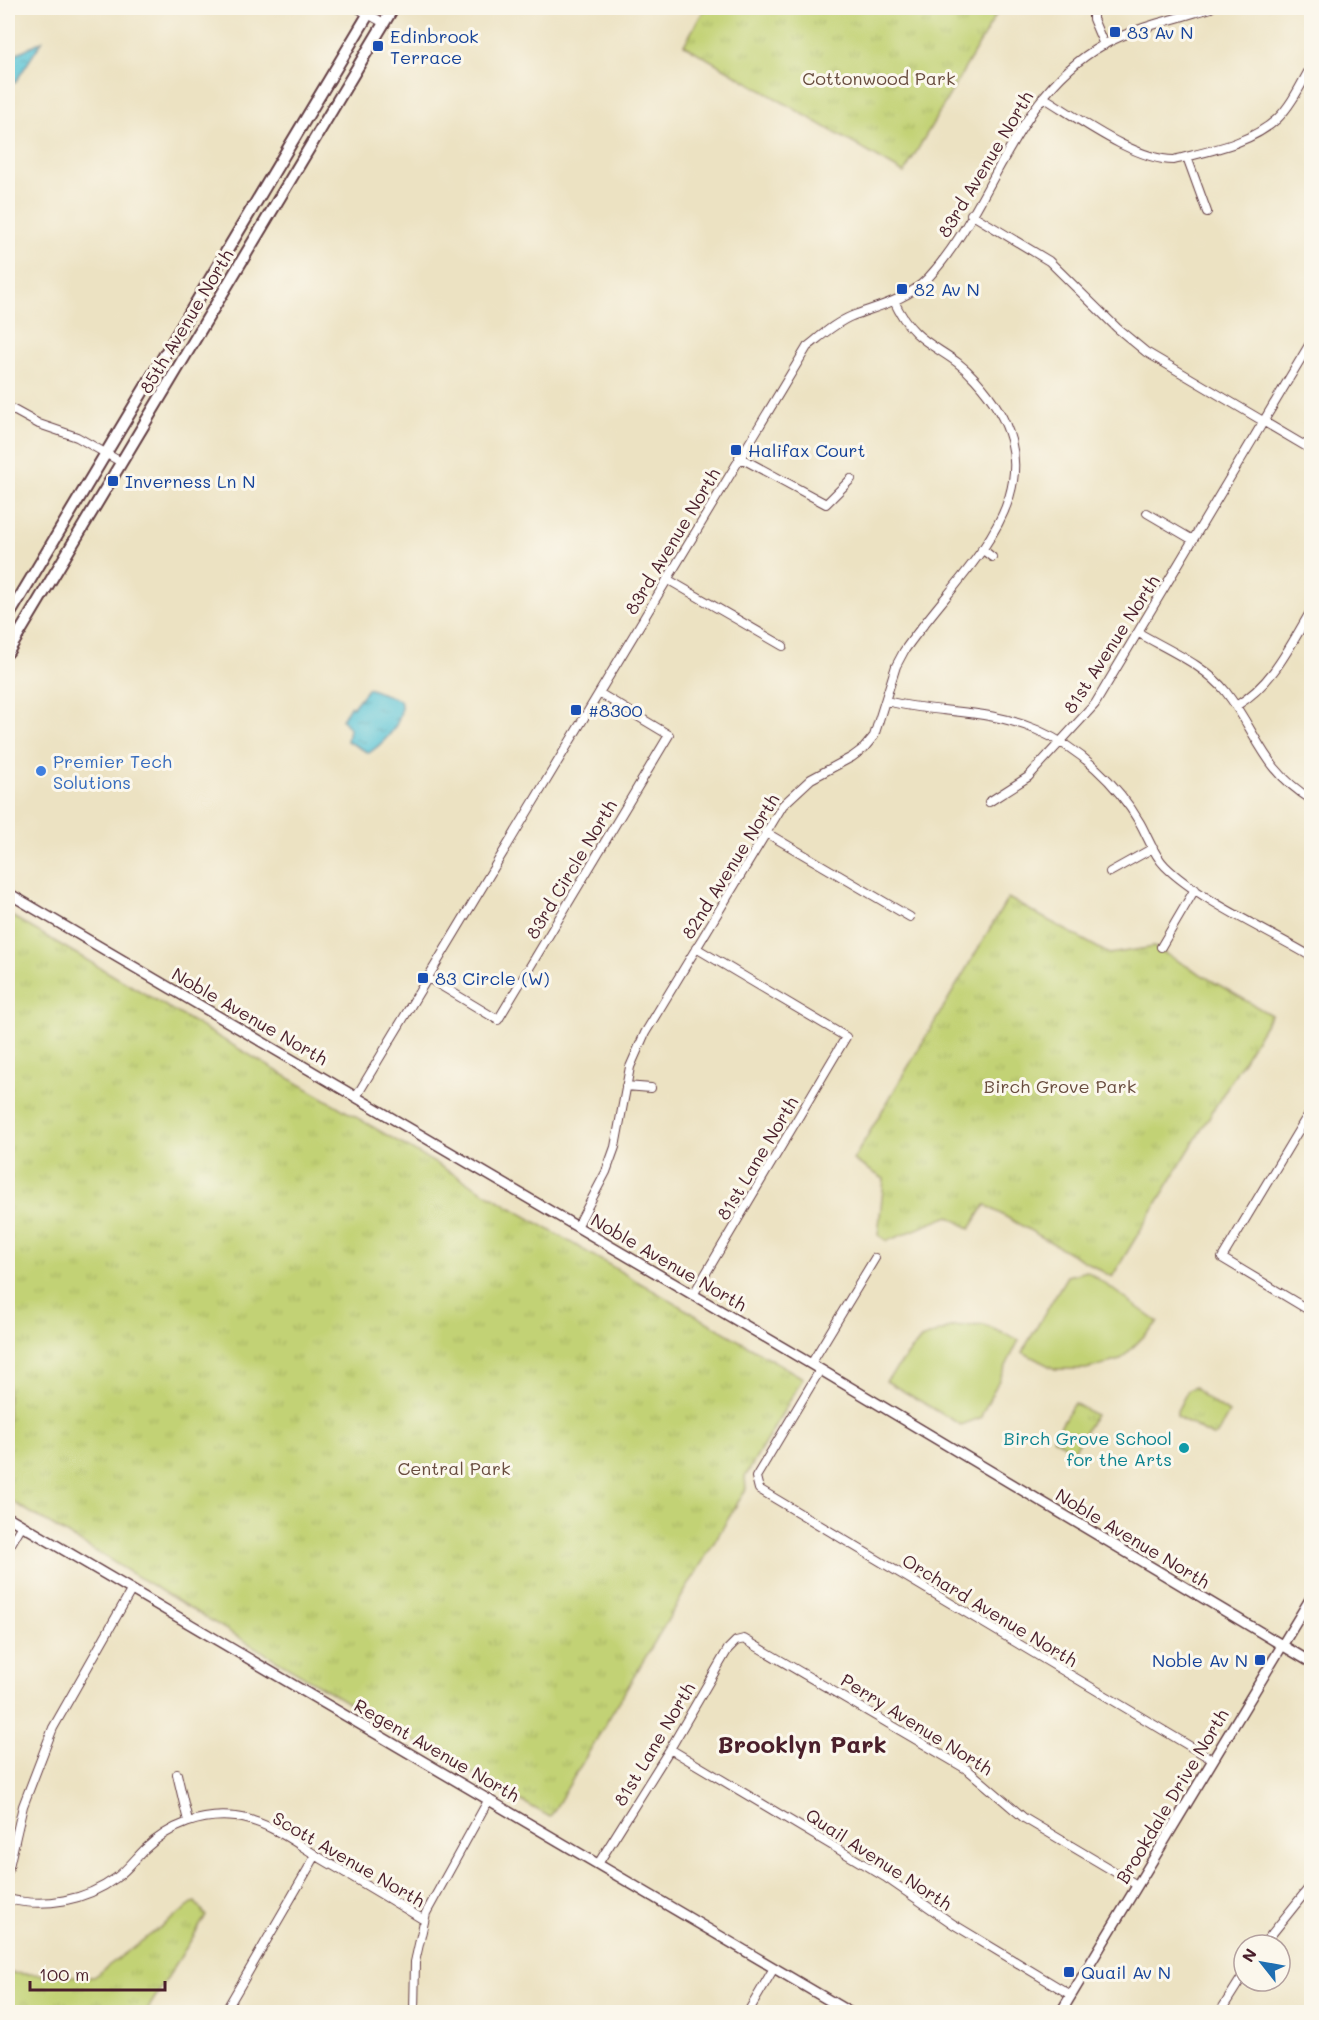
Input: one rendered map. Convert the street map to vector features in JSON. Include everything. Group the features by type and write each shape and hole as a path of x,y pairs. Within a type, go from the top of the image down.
{"main road":[{"name":"85th Avenue North","path":"8,652 393,8"},
{"name":"85th Avenue North","path":"8,617 370,11"}],"street":[{"path":"357,8 370,11 384,23"},
{"path":"1093,8 1097,31 1104,45"},
{"name":"83rd Avenue North","path":"356,1097 430,979 807,347 831,327 850,317 894,301 926,280 952,247 1043,97 1063,74 1104,45 1124,35 1211,8"},
{"path":"1043,97 1143,155 1161,160 1186,157 1248,138 1264,130 1283,111 1311,64"},
{"path":"1186,157 1207,212"},
{"path":"971,214 1048,261 1117,328 1146,352 1311,450"},
{"name":"82nd Avenue North","path":"577,1227 606,1172 615,1147 636,1049 765,832 796,790 864,748 874,736 896,666 904,651 1000,525 1013,486 1013,456 1007,427 998,409 974,377 915,334 902,317 894,301"},
{"name":"81st Avenue North","path":"989,802 1028,777 1062,743 1095,704 1311,340"},
{"path":"8,407 39,424 77,437 121,462"},
{"path":"739,458 826,504 851,479"},
{"path":"1147,513 1193,540"},
{"path":"982,549 992,557"},
{"path":"667,579 783,646"},
{"path":"1236,706 1270,677 1311,609"},
{"path":"1139,633 1203,671 1225,691 1236,706 1259,749 1273,768 1289,784 1311,800"},
{"name":"83rd Circle North","path":"430,979 498,1020 669,735 599,693"},
{"path":"886,701 913,707 984,713 1012,720 1062,743 1107,779 1141,824 1163,864 1195,889 1311,957"},
{"path":"765,832 910,917"},
{"path":"1110,872 1153,848"},
{"path":"1161,947 1195,889"},
{"name":"Noble Avenue North","path":"8,892 811,1364 1311,1663"},
{"name":"81st Lane North","path":"693,1295 846,1037 696,948"},
{"path":"627,1086 651,1088"},
{"path":"1309,1120 1222,1258 1311,1312"},
{"path":"811,1364 875,1258"},
{"name":"Orchard Avenue North","path":"820,1370 759,1470 756,1483 764,1493 1213,1760"},
{"name":"Regent Avenue North","path":"8,1516 849,2013"},
{"path":"8,1550 22,1525"},
{"path":"8,1871 23,1806 53,1728 132,1589"},
{"name":"Brookdale Drive North","path":"1061,2013 1311,1596"},
{"name":"Perry Avenue North","path":"736,1641 744,1639 753,1642 968,1770 1024,1818 1137,1885"},
{"name":"81st Lane North","path":"598,1864 670,1749 728,1649 736,1641"},
{"name":"Quail Avenue North","path":"670,1749 885,1877 953,1924 1071,1995"},
{"path":"177,1774 188,1821"},
{"path":"414,2013 415,1962 424,1920 437,1889 489,1799"},
{"name":"Scott Avenue North","path":"8,1899 55,1903 76,1898 115,1879 160,1837 188,1821 217,1816 238,1818 276,1831 424,1920"},
{"path":"225,2013 316,1855"},
{"path":"1272,1933 1311,1884"},
{"path":"748,2013 774,1968"},
{"path":"1221,2013 1233,1993"}],"green space":[{"name":"Cottonwood Park","path":"705,8 1000,8 904,173 684,45"},
{"name":"Birch Grove Park","path":"1008,898 1109,954 1154,947 1271,1015 1112,1277 985,1205 970,1229 949,1216 887,1241 878,1235 884,1179 853,1160"},
{"name":"Central Park","path":"8,914 803,1378 745,1477 746,1489 550,1817 365,1713 8,1499"},
{"path":"1087,1271 1158,1322 1120,1360 1086,1369 1055,1369 1022,1352 1067,1276"},
{"path":"984,1325 1019,1340 980,1418 961,1425 886,1381 921,1339 953,1327"},
{"path":"1195,1387 1203,1396 1229,1413 1216,1436 1212,1436 1177,1416 1177,1411 1188,1390"},
{"path":"1074,1403 1095,1415 1074,1451 1053,1438"},
{"path":"195,1902 206,1916 146,2012 8,2012 8,1973 93,1977"}],"water":[{"path":"42,41 15,83 8,82 8,58"},
{"path":"368,688 400,700 401,708 393,730 369,753 347,741 349,728 342,720 350,706 353,707"}],"place":[{"name":"83 Av N","path":"1115,32"},
{"name":"Edinbrook Terrace","path":"378,46"},
{"name":"82 Av N","path":"902,289"},
{"name":"Halifax Court","path":"736,450"},
{"name":"Inverness Ln N","path":"113,481"},
{"name":"#8300","path":"576,710"},
{"name":"Premier Tech Solutions","path":"41,771"},
{"name":"83 Circle (W)","path":"423,978"},
{"name":"Birch Grove School for the Arts","path":"1184,1448"},
{"name":"Noble Av N","path":"1260,1660"},
{"name":"Quail Av N","path":"1069,1972"}],"district":[{"name":"Brooklyn Park","path":"802,1743"}]}
